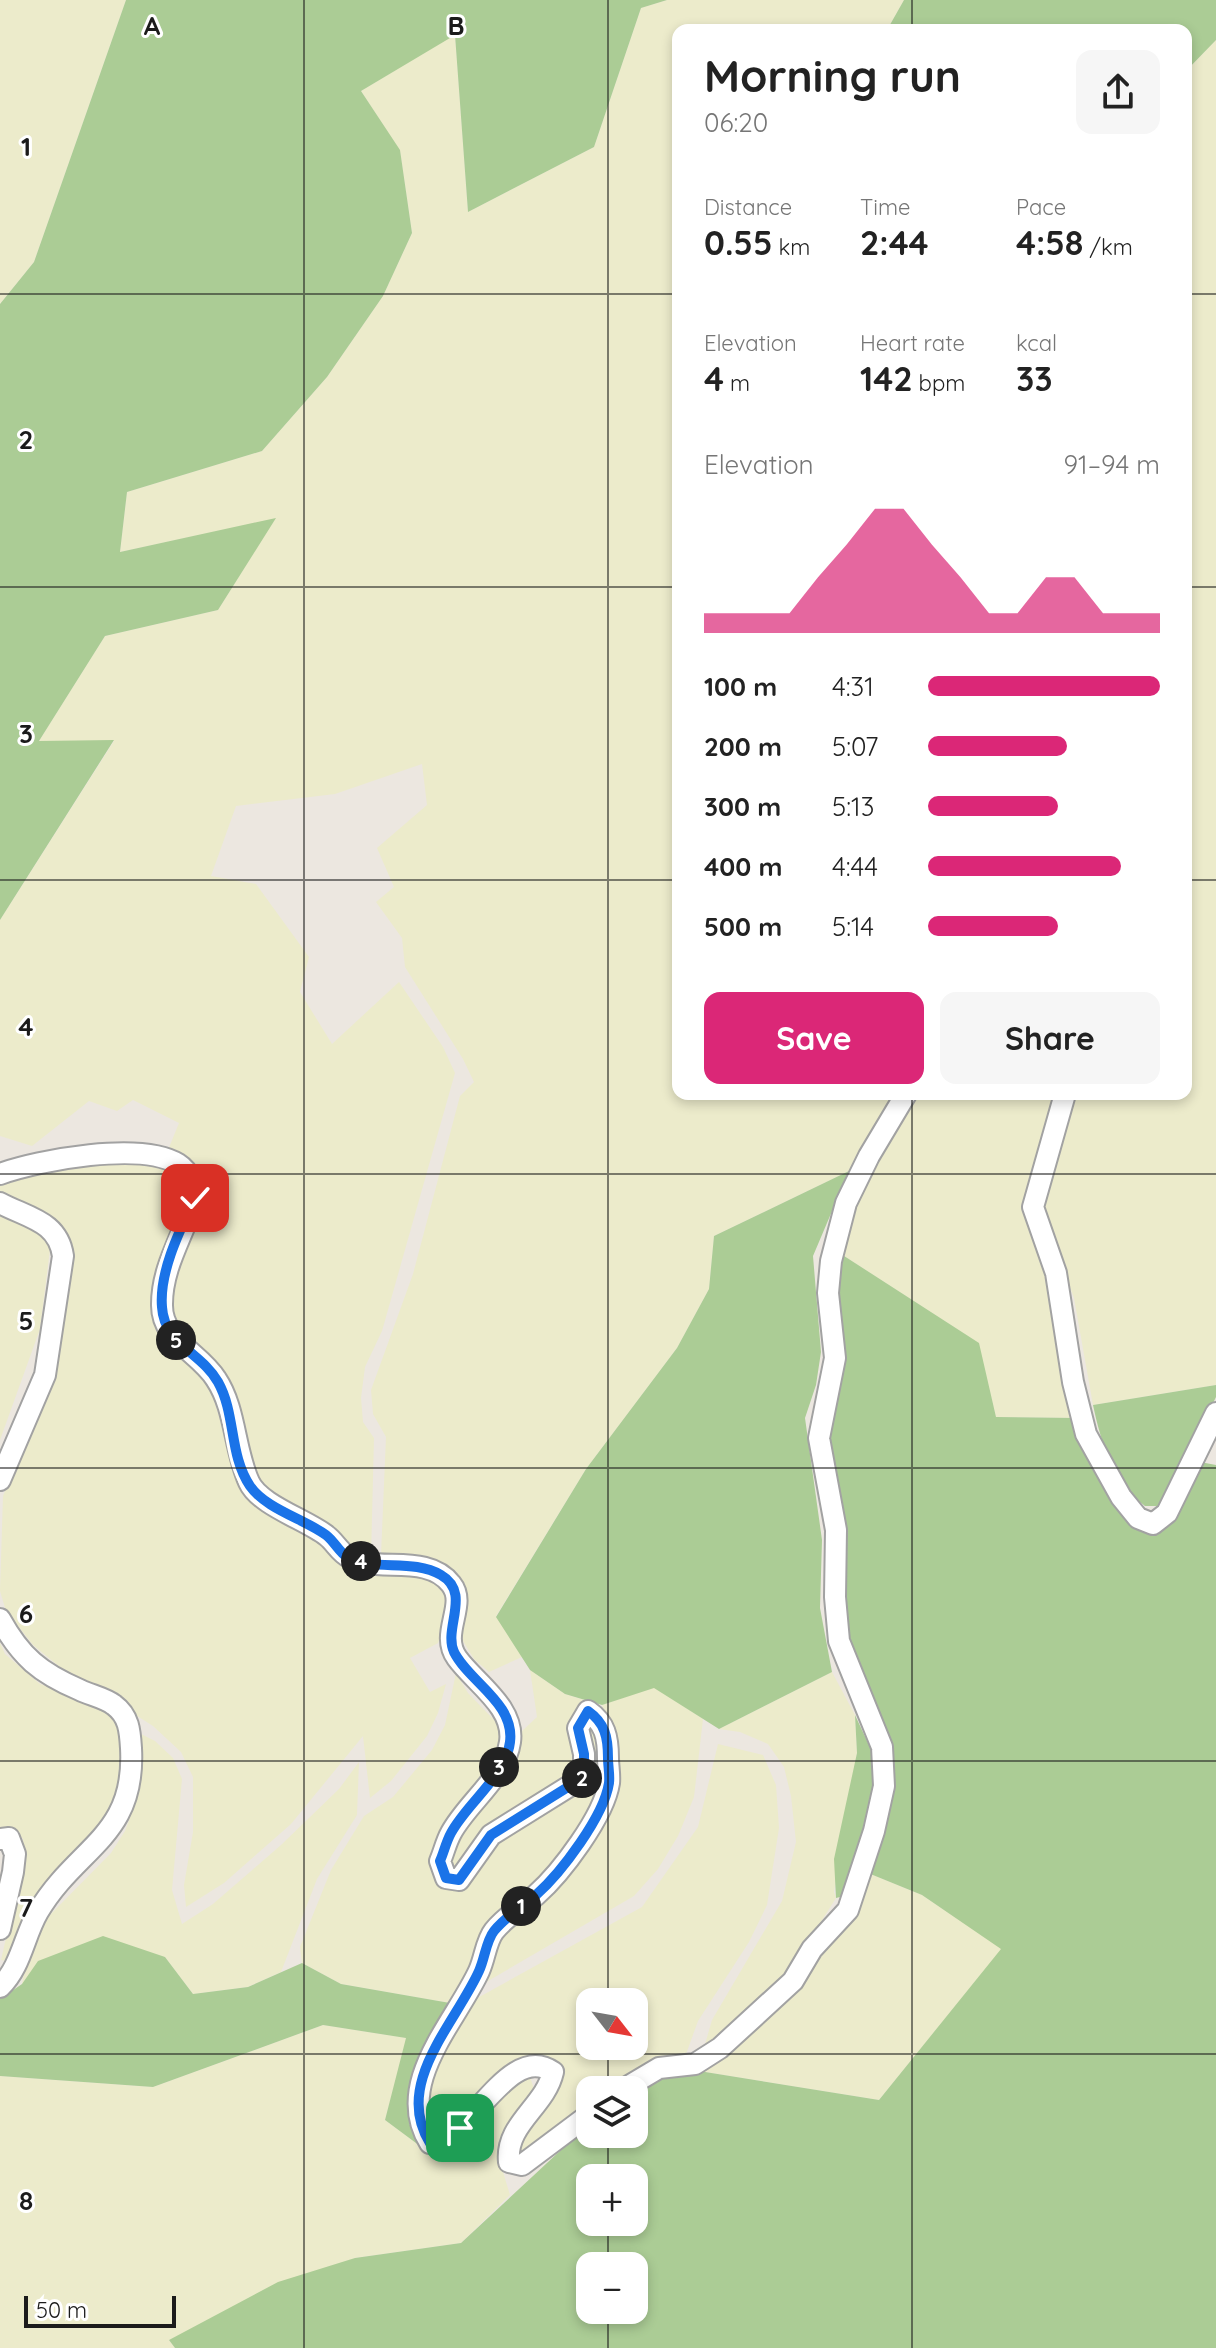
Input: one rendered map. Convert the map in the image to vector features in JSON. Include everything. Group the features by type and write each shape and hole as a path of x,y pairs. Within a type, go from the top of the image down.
{"street":[{"path":"646,2076 659,2068 695,2064 720,2048 793,1981 812,1949 848,1910 874,1831 884,1786 882,1747 839,1641 835,1597 836,1530 819,1438 835,1358 828,1293 831,1261 846,1203 875,1144 902,1100"},
{"path":"1063,1100 1033,1207 1056,1273 1073,1382 1086,1434 1121,1497 1138,1518 1153,1524 1167,1513 1216,1413"},
{"path":"0,1174 30,1165 111,1152 161,1158 179,1164 191,1178 195,1198 164,1282 161,1306 165,1325 182,1347 202,1359 218,1381 229,1404 236,1450 251,1487 329,1537 346,1556 366,1563 396,1562 423,1568 442,1575 454,1586 457,1602 448,1639 457,1657 510,1725 510,1744 489,1782 451,1833 440,1861 446,1878 459,1880 491,1835 584,1777 584,1754 578,1728 588,1711 601,1720 608,1743 609,1783 600,1807 558,1873 492,1932 479,1971 442,2034 416,2106 420,2126 430,2143 442,2143 460,2128 480,2102 501,2085 524,2068 545,2066 553,2072 549,2088 519,2124 507,2145 509,2162 522,2165 576,2124"},
{"path":"0,1203 48,1225 61,1239 63,1256 45,1375 0,1480"},
{"path":"0,1619 17,1650 72,1687 114,1705 131,1725 133,1767 127,1801 114,1825 37,1913 10,1978 0,1987"},
{"path":"0,1839 9,1838 15,1854 0,1929"}],"green space":[{"path":"0,0 126,0 34,262 0,304"},
{"path":"126,0 667,0 641,8 594,147 468,212 455,35 361,91 400,150 412,233 383,296 327,377 262,451 127,492 120,552 276,518 218,610 105,636 39,741 114,740 0,920 0,304 34,262"},
{"path":"667,0 904,0 890,24 672,24 672,1100 894,1100 849,1171 714,1236 709,1289 677,1348 586,1469 496,1616 522,1657 489,1672 474,1659 463,1641 460,1622 465,1584 456,1571 440,1563 381,1555 386,1437 373,1414 371,1390 413,1274 460,1096 474,1082 463,1059 405,967 402,938 376,902 394,887 377,848 427,805 422,764 335,794 236,806 211,876 256,884 309,957 300,992 332,1044 399,982 443,1047 455,1073 382,1331 365,1367 361,1398 363,1422 374,1438 371,1557 354,1553 257,1483 234,1402 177,1327 170,1308 181,1252 201,1200 202,1176 189,1160 168,1150 179,1123 133,1100 117,1111 89,1101 32,1146 0,1136 0,920 114,741 39,741 105,636 218,610 275,519 120,552 127,492 262,451 327,377 383,296 412,233 400,151 361,91 455,34 468,212 594,147 641,8"},
{"path":"904,0 1216,0 1216,40 1192,65 1192,24 890,24"},
{"path":"1216,40 1216,1385 1093,1405 1074,1298 1041,1209 1073,1100 1192,1100 1192,65"},
{"path":"912,1100 1056,1100 1026,1205 1049,1258 1076,1418 996,1417 978,1343 841,1254 865,1182"},
{"path":"121,1161 160,1164 184,1175 189,1196 158,1326 169,1349 208,1381 244,1498 314,1533 343,1565 421,1573 444,1587 451,1605 438,1643 410,1658 430,1692 446,1684 438,1713 427,1736 391,1781 370,1798 363,1736 291,1824 224,1883 186,1907 184,1885 193,1832 193,1777 181,1752 153,1726 61,1668 33,1645 6,1611 0,1591 3,1496 52,1376 71,1256 0,1194 0,1186 31,1176"},
{"path":"849,1171 813,1256 821,1352 816,1385 805,1418 822,1540 820,1608 832,1672 719,1729 654,1688 602,1705 565,1694 530,1670 496,1617 586,1469 677,1348 709,1289 714,1236"},
{"path":"0,1209 51,1242 40,1329 0,1440"},
{"path":"841,1254 979,1343 996,1417 1076,1418 1136,1523 1173,1518 1187,1495 1200,1462 1216,1465 1216,2348 175,2348 169,2340 278,2282 355,2258 461,2243 576,2136 576,2148 648,2148 648,2083 664,2074 699,2071 879,2100 1001,1949 922,1895 868,1873 892,1791 846,1637 826,1443 831,1289"},
{"path":"1216,1385 1216,1397 1168,1494 1158,1506 1145,1506 1124,1485 1110,1460 1093,1405"},
{"path":"0,1643 5,1654 40,1684 107,1706 120,1734 124,1768 106,1821 11,1962 1,1960 24,1859 23,1839 13,1827 0,1827"},
{"path":"530,1670 565,1694 584,1700 568,1729 577,1757 573,1777 502,1816 454,1872 449,1859 470,1818 501,1780 522,1731 537,1717"},
{"path":"832,1672 855,1715 857,1753 834,1892 836,1898 785,1979 703,2051 712,2020 782,1901 796,1842 784,1767 768,1744 740,1732 719,1729"},
{"path":"456,1673 468,1693 500,1726 502,1741 481,1780 439,1840 446,1885 490,1848 588,1781 587,1734 595,1726 605,1771 585,1826 470,1972 450,2003 341,1984 302,1963 300,1947 331,1870 364,1816 393,1797 432,1750 445,1725"},
{"path":"654,1687 703,1719 694,1797 678,1836 658,1869 634,1896 476,1988 497,1931 590,1837 614,1736 602,1705"},
{"path":"855,1715 874,1756 877,1795 844,1896 836,1898 834,1859 857,1753"},
{"path":"139,1733 155,1741 173,1758 182,1779 172,1890 182,1924 213,1904 281,1845 339,1789 359,1762 357,1815 317,1879 281,1972 248,1987 193,1994 165,1957 22,1984 26,1962 44,1921 111,1853 125,1831 133,1809"},
{"path":"718,1744 763,1755 776,1785 779,1828 767,1905 749,1942 698,2021 685,2057 644,2076 576,2076 576,2119 525,2157 513,2148 558,2074 552,2060 538,2055 469,2103 452,2125 434,2133 424,2112 429,2082 472,2001 642,1907 698,1827"},
{"path":"868,1873 922,1895 1002,1949 879,2100 699,2071 728,2050"},
{"path":"103,1936 165,1957 193,1994 248,1987 302,1963 341,1984 450,2003 409,2100 409,2123 420,2146 385,2120 406,2038 323,2025 153,2087 0,2076 0,1999 22,1984 38,1961"},
{"path":"323,2025 407,2038 385,2120 420,2146 448,2153 515,2082 530,2077 535,2092 507,2127 497,2152 510,2195 461,2243 355,2258 169,2340 175,2348 0,2348 0,2076 153,2087"}],"route":[{"path":"195,1198 173,1252 161,1306 165,1325 182,1347 202,1359 218,1381 229,1404 236,1450 251,1487 291,1516 329,1537 346,1556 366,1563 396,1562 423,1568 442,1575 454,1586 457,1602 448,1639 457,1657 498,1705 510,1725 510,1744 501,1764 451,1833 440,1861 446,1878 459,1880 491,1835 524,1811 584,1777 584,1754 578,1728 588,1711 601,1720 608,1743 609,1783 600,1807 558,1873 492,1932 479,1971 442,2034 422,2081 416,2106 420,2126 430,2143 442,2143 460,2128"}]}
